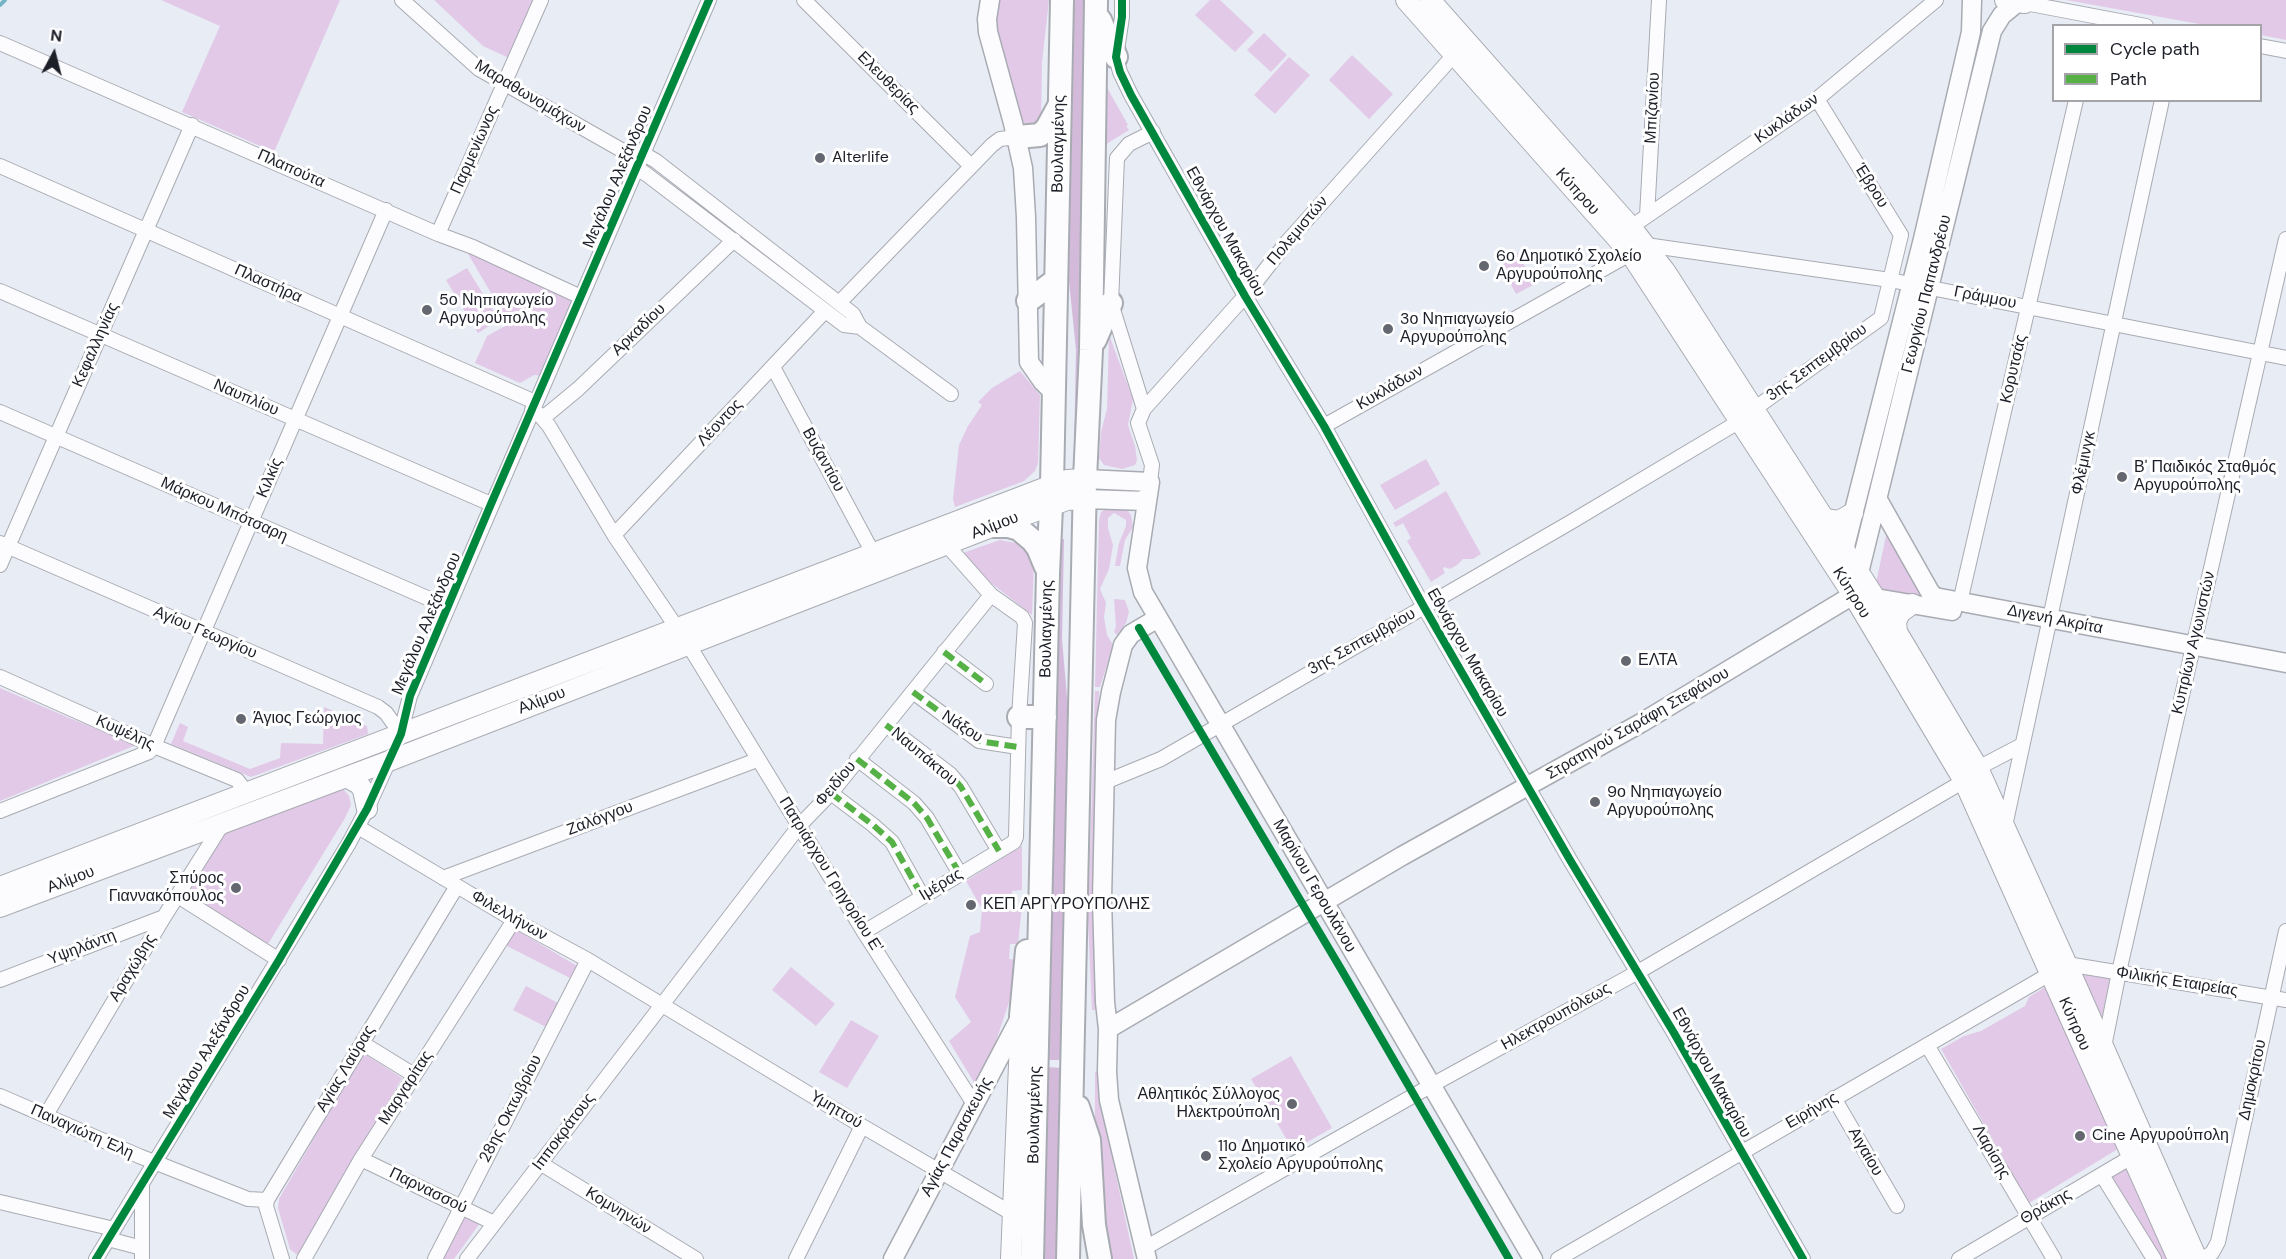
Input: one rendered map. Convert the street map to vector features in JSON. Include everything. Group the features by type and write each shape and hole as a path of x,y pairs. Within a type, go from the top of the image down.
{"main road":[{"name":"Βουλιαγμένης","path":"1032,1259 1062,0"},
{"name":"Κύπρου","path":"1406,0 1454,55 1638,249 1747,415 1838,573 2005,826 2131,1154 2178,1259"},
{"name":"Κύπρου","path":"1430,0 1639,222 1638,249"},
{"path":"1096,6 1116,57"},
{"path":"1068,1259 1085,489 1091,350 1096,6"},
{"path":"1017,137 1040,135 1047,128 1059,106"},
{"path":"1017,137 1045,155 1058,170"},
{"path":"1028,301 1056,280"},
{"path":"1091,350 1111,303"},
{"name":"Κύπρου","path":"1747,415 1826,519 1897,632 1971,774 2059,969 2104,1047 2197,1259"},
{"name":"Αλίμου","path":"0,907 389,761 873,553 1052,495 1067,500 1085,489"},
{"name":"Αλίμου","path":"0,886 401,734 946,544 994,526 1052,495"},
{"path":"1826,519 1839,521 1853,513"},
{"path":"994,526 1019,529 1032,540 1043,556 1048,573"},
{"path":"1897,632 1896,622 1900,613 1912,604"},
{"path":"1019,717 1045,717"},
{"path":"338,780 346,777 359,784 368,809"},
{"path":"1011,1259 1024,971 1030,927 1041,901"},
{"path":"1072,1090 1089,1140 1094,1225 1100,1259"}],"street":[{"name":"Μαραθωνομάχων","path":"402,0 479,69 639,160 656,161 853,314 860,327 951,394"},
{"name":"Παρμενίωνος","path":"438,234 541,0"},
{"name":"Μεγάλου Αλεξάνδρου","path":"96,1259 279,960 368,809 401,734 410,696 491,504 537,410 581,297 709,0"},
{"name":"Ελευθερίας","path":"804,0 971,166"},
{"path":"990,0 987,19 988,32 1017,137 1023,178 1029,362 1054,393"},
{"path":"1116,57 1122,0"},
{"path":"1122,17 1131,0"},
{"name":"Μπιζανίου","path":"1639,222 1659,0"},
{"name":"Κυκλάδων","path":"1639,222 1817,99 1936,0"},
{"name":"Γεωργίου Παπανδρέου","path":"1838,573 1903,321 1920,286 1923,240 1971,32 1972,0"},
{"path":"2019,1 2094,21 2125,24"},
{"name":"Γεωργίου Παπανδρέου","path":"1853,595 1878,500 1920,286 1992,30 2002,15 2019,1"},
{"name":"Πλαπούτα","path":"0,43 581,297"},
{"path":"2262,46 2286,51"},
{"name":"Πολεμιστών","path":"1144,410 1245,296 1287,242 1454,55"},
{"name":"Εθνάρχου Μακαρίου","path":"1116,57 1131,95 1245,296 1324,426 1424,607 1803,1259"},
{"name":"Έβρου","path":"1817,99 1901,235"},
{"name":"Κορυτσάς","path":"1960,602 2076,102"},
{"name":"Φλέμινγκ","path":"2005,826 2162,102"},
{"name":"Κεφαλληνίας","path":"0,565 4,545 56,436 192,125"},
{"path":"1085,489 1150,482 1152,465 1138,423 1144,410 1111,303 1117,158 1129,144 1153,132"},
{"path":"839,303 996,142 1017,137"},
{"name":"Μαραθωνομάχων","path":"639,160 646,174 843,325 860,327"},
{"name":"Πλαστήρα","path":"0,166 340,316 537,410"},
{"name":"Κιλκίς","path":"154,746 386,210"},
{"path":"1890,280 1901,235 1923,240"},
{"name":"Κυπρίων Αγωνιστών","path":"2104,1047 2119,972 2286,239"},
{"name":"Αρκαδίου","path":"537,410 578,389 734,240"},
{"name":"Κυκλάδων","path":"1324,426 1638,249"},
{"name":"Γράμμου","path":"1638,249 1890,280 2286,358"},
{"name":"3ης Σεπτεμβρίου","path":"1104,782 1161,759 1424,607 1747,415 1881,318 1890,280"},
{"name":"Ναυπλίου","path":"0,291 491,504"},
{"name":"Λέοντος","path":"614,535 825,311"},
{"name":"3ης Σεπτεμβρίου","path":"1881,318 1903,321"},
{"name":"Βυζαντίου","path":"773,367 873,553"},
{"name":"Πατριάρχου Γρηγορίου Ε'","path":"537,410 614,535 683,636 757,760 974,1104"},
{"name":"Μάρκου Μπότσαρη","path":"0,412 448,607"},
{"name":"Μαρίνου Γερουλάνου","path":"1150,482 1137,567 1143,592 1533,1259"},
{"path":"1085,489 1147,501"},
{"name":"Διγενή Ακρίτα","path":"1878,500 1935,597 2048,624"},
{"path":"946,544 991,595 1022,617 1025,623 1018,747"},
{"name":"Αγίου Γεωργίου","path":"4,545 378,707 386,713 401,734"},
{"name":"Φειδίου","path":"661,1003 800,825 831,793 991,595"},
{"name":"Διγενή Ακρίτα","path":"1853,595 2048,624 2192,651 2286,663"},
{"name":"Στρατηγού Σαράφη Στεφάνου","path":"1108,1029 1402,856 1529,787 1715,680 1853,595"},
{"path":"1146,1253 1110,1107 1102,900 1104,782 1106,720 1123,645 1131,634 1158,618"},
{"name":"Διγενή Ακρίτα","path":"2192,651 2286,675"},
{"path":"944,652 986,684"},
{"name":"Κυψέλης","path":"0,678 237,780 247,793"},
{"name":"Νάξου","path":"913,692 979,741 1018,747"},
{"name":"Ναυπάκτου","path":"886,725 950,774 961,787 999,850"},
{"name":"Ηλεκτρουπόλεως","path":"1146,1253 1431,1085 1638,972 2022,745"},
{"path":"0,811 149,752 154,746"},
{"name":"Ιμέρας","path":"864,932 1014,842 1018,747"},
{"path":"857,759 914,803 927,818 960,874"},
{"name":"Ζαλόγγου","path":"443,878 757,760"},
{"path":"831,793 892,842 922,896"},
{"name":"Αραχώβης","path":"46,1115 164,916 223,823"},
{"name":"Φιλελλήνων","path":"358,827 514,920 661,1003"},
{"name":"Αγίας Λαύρας","path":"267,1200 456,886"},
{"path":"178,896 279,960"},
{"name":"Υψηλάντη","path":"0,980 164,916"},
{"name":"Μαργαρίτας","path":"304,1259 414,1075 514,920"},
{"name":"Δημοκρίτου","path":"2202,1259 2211,1253 2218,1242 2286,931"},
{"name":"28ης Οκτωβρίου","path":"435,1259 588,960"},
{"name":"Φιλικής Εταιρείας","path":"2059,969 2119,972 2286,1000"},
{"name":"Ειρήνης","path":"1558,1259 2059,969"},
{"name":"Υμηττού","path":"661,1003 862,1126 1012,1214"},
{"name":"Ιπποκράτους","path":"467,1259 661,1003"},
{"name":"Αγίας Παρασκευής","path":"893,1259 1021,1016"},
{"path":"362,1043 414,1075"},
{"name":"Λαρίσης","path":"1926,1045 2054,1259"},
{"name":"Παναγιώτη Έλη","path":"0,1096 248,1199 267,1200"},
{"name":"Αιγαίου","path":"1834,1098 1897,1206"},
{"path":"796,1259 862,1126"},
{"name":"Θράκης","path":"1961,1259 2128,1159 2131,1154"},
{"name":"Παρνασσού","path":"362,1159 494,1223"},
{"name":"Κομνηνών","path":"540,1163 696,1259"},
{"path":"2102,1175 2154,1259"},
{"path":"142,1186 142,1253"},
{"path":"267,1200 266,1206 282,1259"},
{"path":"0,1202 111,1234 142,1253"}],"shaded area":[{"path":"161,0 340,0 274,152 182,112 220,26"},
{"path":"434,0 533,0 509,58 483,46"},
{"path":"994,0 1049,0 1042,62 1041,123 1028,126 1019,119 996,53"},
{"path":"1074,0 1084,0 1077,451 1074,451 1076,350 1068,271"},
{"path":"1210,0 1220,0 1254,32 1235,52 1195,15"},
{"path":"2066,0 2286,0 2286,40 2262,35 2262,24 2199,24"},
{"path":"1264,33 1287,55 1271,72 1247,50"},
{"path":"1352,55 1393,94 1369,119 1329,80"},
{"path":"1289,57 1310,75 1275,114 1254,95"},
{"path":"1105,84 1129,130 1108,143 1102,150"},
{"path":"467,252 577,300 543,376 534,375 520,383 475,363 487,336 509,324"},
{"path":"1517,252 1535,284 1516,294 1499,262"},
{"path":"467,268 499,320 478,333 446,280"},
{"path":"1109,335 1133,399 1128,425 1137,460 1135,465 1122,469 1104,465 1099,458 1101,432 1107,409"},
{"path":"1020,371 1040,395 1038,463 1035,471 1024,481 955,507 953,499 959,445 982,405 978,402 992,388"},
{"path":"1426,459 1440,484 1395,510 1380,485"},
{"path":"1446,491 1481,554 1473,559 1463,559 1450,569 1444,567 1445,573 1431,582 1407,541 1411,538 1403,523 1396,527 1393,523"},
{"path":"1125,507 1131,515 1133,527 1125,540 1120,566 1115,566 1126,520 1114,513 1108,518 1108,528 1113,545 1109,569 1100,589 1106,603 1104,617 1107,635 1113,645 1100,687 1095,687 1099,520 1101,512 1107,508"},
{"path":"1887,531 1925,600 1883,592 1876,583"},
{"path":"1060,539 1064,539 1062,639 1070,732 1062,1060 1047,1060"},
{"path":"1000,540 1016,543 1034,560 1032,615 991,583 963,553"},
{"path":"1114,599 1125,600 1129,612 1126,623 1117,635 1114,632 1116,626"},
{"path":"0,688 67,717 136,745 0,801"},
{"path":"1095,691 1099,691 1093,920 1096,1010 1092,1010 1088,920"},
{"path":"324,707 367,726 368,734 251,777 171,744 180,723 188,727 183,741 250,769 280,758 281,743 323,744"},
{"path":"333,788 343,789 349,796 351,805 268,944 188,895 225,832"},
{"path":"1022,846 1022,890 1012,891 1012,906 1022,906 1018,944 1010,944 1009,959 1017,960 1012,993 995,1044 975,1084 949,1041 971,1022 955,997 970,936 980,932 982,909 966,881"},
{"path":"515,929 577,966 570,978 505,945"},
{"path":"791,967 835,1004 816,1026 772,990"},
{"path":"2077,971 2111,973 2101,1022"},
{"path":"526,986 558,1003 546,1027 513,1010"},
{"path":"2047,986 2121,1147 2029,1203 1941,1049 1964,1036 1981,1031 2025,1006 2029,997"},
{"path":"851,1020 879,1036 847,1088 819,1072"},
{"path":"363,1053 402,1078 300,1254 296,1254 290,1249 278,1208 279,1199"},
{"name":"Αθλητικός Σύλλογος Ηλεκτρούπολη","path":"1291,1056 1332,1128 1293,1150 1251,1079"},
{"path":"1047,1067 1062,1068 1058,1259 1042,1259"},
{"path":"1095,1072 1099,1073 1106,1130 1134,1259 1110,1259 1095,1145"},
{"path":"2128,1167 2169,1259 2161,1259 2110,1177"},
{"path":"464,1214 480,1223 454,1259 441,1259"}],"waterway":[{"path":"0,5 5,0"}],"marked path":[{"path":"944,652 986,684"},
{"path":"913,692 979,741 1018,747"},
{"path":"886,725 950,774 961,787 999,851"},
{"path":"857,759 914,803 927,818 960,874"},
{"path":"831,793 892,842 922,896"}],"cycle path":[{"path":"96,1259 279,960 367,809 401,734 410,696 491,504 709,0"},
{"path":"1122,0 1116,57 1131,95 1245,296 1324,426 1424,607 1570,860 1674,1033 1803,1259"},
{"path":"1139,628 1509,1259"}],"place":[{"name":"Alterlife","path":"820,158"},
{"name":"6ο Δημοτικό Σχολείο Αργυρούπολης","path":"1484,266"},
{"name":"5ο Νηπιαγωγείο Αργυρούπολης","path":"427,310"},
{"name":"3ο Νηπιαγωγείο Αργυρούπολης","path":"1388,329"},
{"name":"Β' Παιδικός Σταθμός Αργυρούπολης","path":"2122,477"},
{"name":"ΕΛΤΑ","path":"1626,661"},
{"name":"Άγιος Γεώργιος","path":"241,719"},
{"name":"9ο Νηπιαγωγείο Αργυρούπολης","path":"1595,802"},
{"name":"Σπύρος Γιαννακόπουλος","path":"236,888"},
{"name":"ΚΕΠ ΑΡΓΥΡΟΥΠΟΛΗΣ","path":"971,905"},
{"name":"Αθλητικός Σύλλογος Ηλεκτρούπολη","path":"1292,1104"},
{"name":"Cine Αργυρούπολη","path":"2080,1136"},
{"name":"11ο Δημοτικό Σχολείο Αργυρούπολης","path":"1206,1156"}]}
